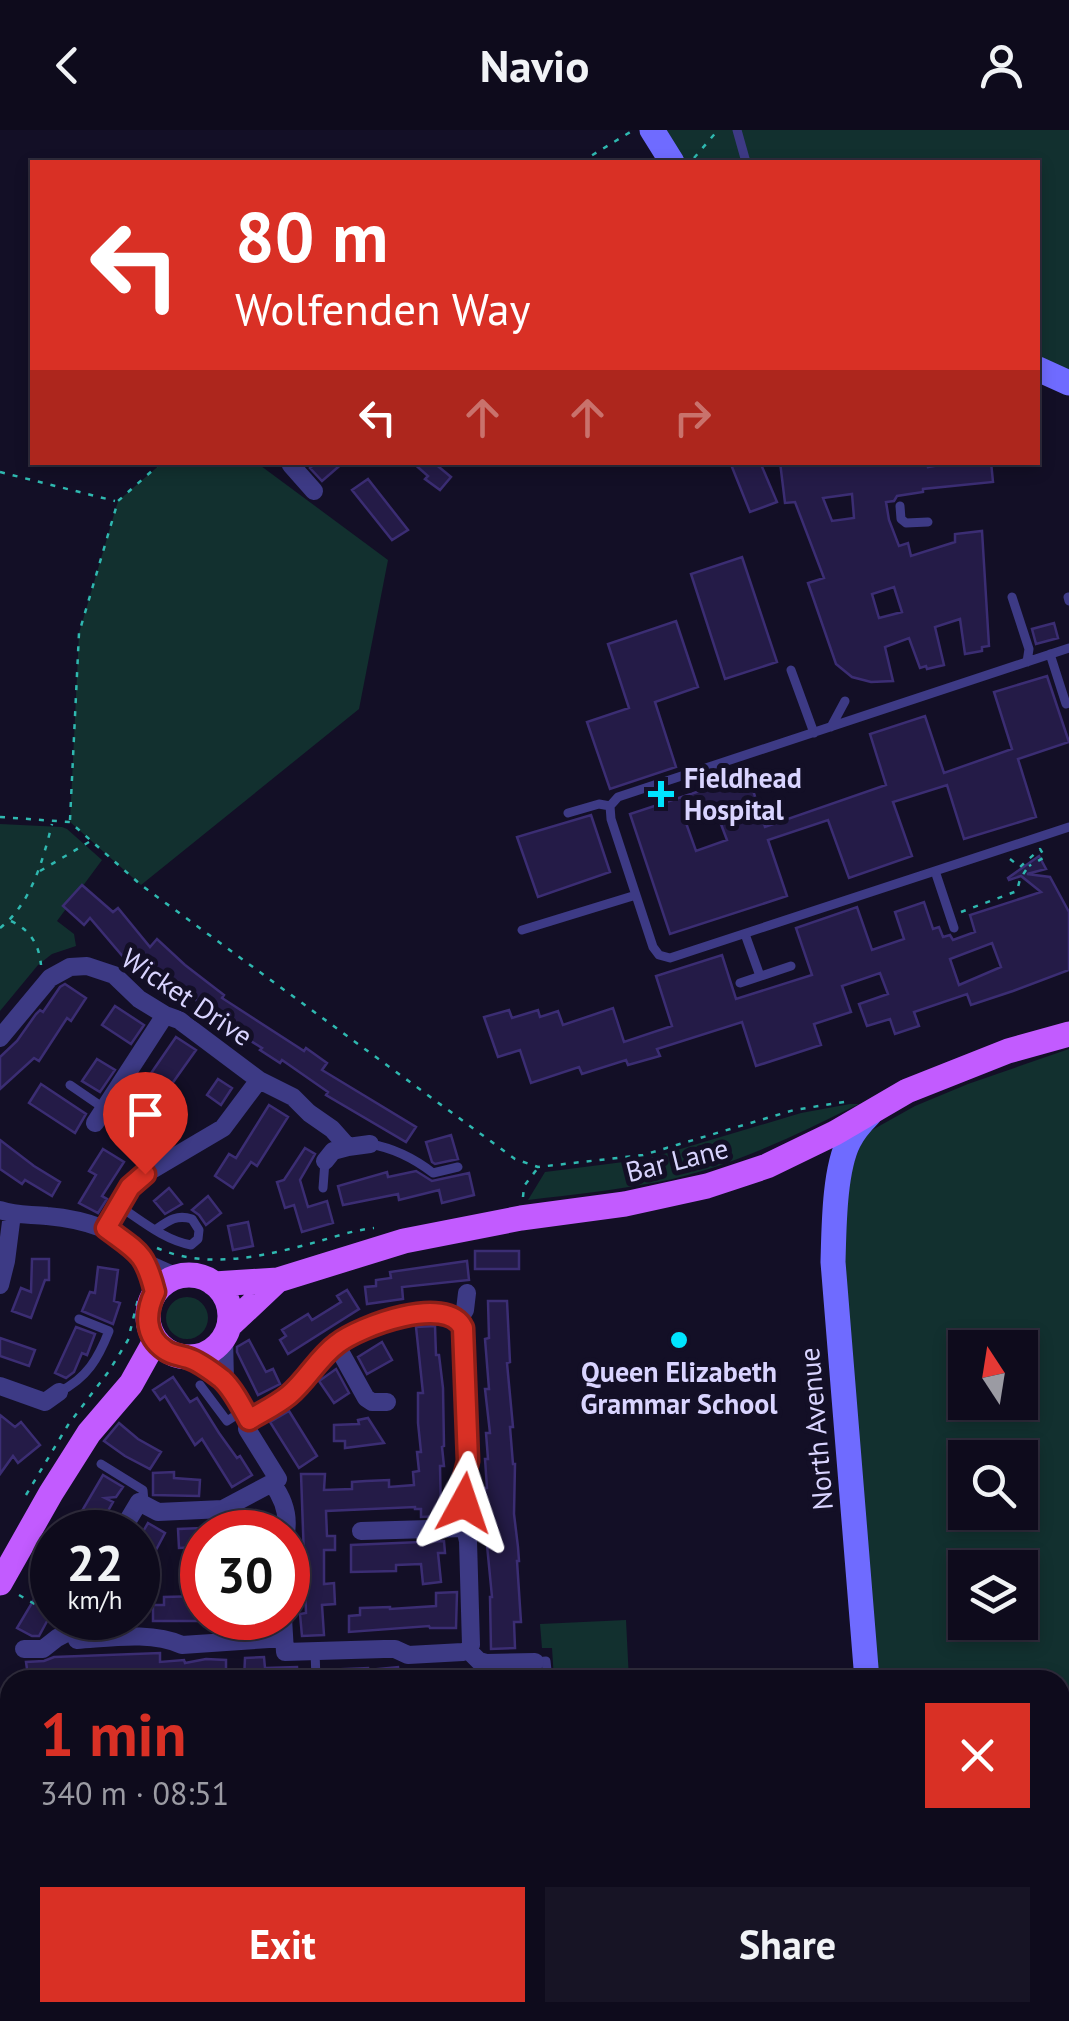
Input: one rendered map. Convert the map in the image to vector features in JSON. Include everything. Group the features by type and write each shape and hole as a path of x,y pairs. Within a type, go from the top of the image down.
{"main road":[{"name":"Bar Lane","path":"214,1284 278,1280 519,1207 625,1204 707,1186 767,1166 814,1144 907,1091 1008,1051 1069,1034"},
{"path":"131,1384 183,1357 208,1353 217,1347 226,1332 228,1304 214,1284 197,1276 166,1285 150,1303 147,1316 155,1341 166,1351 183,1357"},
{"name":"Bar Lane","path":"226,1332 278,1280"},
{"path":"9,1589 51,1493 89,1433 131,1384 155,1341"}],"street":[{"path":"652,130 671,160"},
{"path":"1040,370 1069,384"},
{"path":"291,465 314,491"},
{"name":"Wicket Drive","path":"44,984 70,967 87,966 114,975 139,999 179,1020 258,1080 293,1097 332,1129 348,1148"},
{"path":"0,1038 44,984"},
{"path":"100,1116 130,1088 165,1015"},
{"path":"106,1228 130,1187 223,1128 258,1080"},
{"name":"North Avenue","path":"866,1670 833,1262 840,1174 848,1141 876,1109"},
{"path":"325,1161 333,1151 370,1144"},
{"path":"814,1144 830,1154 840,1174"},
{"path":"0,1285 6,1261 6,1212 71,1219 106,1228 138,1252 166,1285"},
{"path":"459,1319 465,1310 467,1293"},
{"path":"246,1415 289,1395 336,1344 371,1326 418,1313 449,1314 459,1319 463,1328 468,1461 464,1478 471,1628 468,1650"},
{"path":"224,1381 226,1332"},
{"path":"336,1344 366,1398 387,1402"},
{"path":"134,1510 139,1502 158,1512 223,1509 278,1479 224,1381 183,1357"},
{"path":"0,1386 45,1402 60,1392"},
{"path":"272,1484 285,1510"},
{"path":"361,1532 464,1528"},
{"path":"160,1638 182,1645 255,1640"},
{"path":"24,1649 43,1650 55,1640"},
{"path":"284,1640 285,1652 395,1649 408,1654 468,1650"},
{"path":"468,1650 478,1661 486,1663 535,1662"}],"lane":[{"path":"737,130 745,160"},
{"path":"900,506 906,523 928,522"},
{"path":"1012,597 1029,649 1027,662"},
{"path":"568,813 610,806 618,797 1069,648"},
{"path":"1050,654 1066,704 1069,703"},
{"path":"791,670 814,732"},
{"path":"832,727 844,701"},
{"path":"610,806 653,947 660,956 670,958 1069,827"},
{"path":"934,871 954,928"},
{"path":"522,930 636,895"},
{"path":"745,934 760,976"},
{"path":"740,983 791,966"},
{"path":"70,1085 100,1116"},
{"path":"370,1144 384,1146 434,1173 458,1167"},
{"path":"323,1188 325,1161"},
{"path":"118,1206 155,1230 176,1242 192,1245 199,1230 186,1217 171,1218 155,1230"},
{"path":"60,1392 81,1380 92,1367 109,1331 79,1319"},
{"path":"200,1385 228,1421 246,1415"},
{"path":"101,1464 143,1490 144,1505"},
{"path":"315,1651 316,1670"},
{"path":"535,1662 546,1661 547,1670"}],"path":[{"path":"584,160 633,130"},
{"path":"692,160 718,130"},
{"path":"70,822 79,633 118,502 159,465"},
{"path":"0,472 118,502"},
{"path":"0,817 70,822 141,885 515,1159 538,1167 643,1155 794,1110 854,1100 876,1109"},
{"path":"0,928 38,872 52,821"},
{"path":"38,872 91,840"},
{"path":"950,916 1016,891 1020,879 1045,856 1040,849 1020,866 1012,863 1004,848"},
{"path":"9,920 23,927 34,941 44,984"},
{"path":"519,1207 524,1186 538,1167"},
{"path":"519,1207 524,1186"}],"green space":[{"path":"652,130 1069,130 1069,383 1040,370 1040,160 671,160"},
{"path":"160,465 260,465 388,560 359,709 141,885 70,822 79,633 118,501"},
{"path":"0,824 62,827 102,860 57,921 74,934 76,946 52,954 38,965 0,1011"},
{"path":"1069,1049 1069,1670 875,1670 840,1240 843,1189 865,1134 915,1106"},
{"path":"859,1104 736,1160 684,1176 528,1200 545,1172 647,1159 801,1113"},
{"path":"187,1297 202,1303 208,1318 202,1333 187,1339 172,1333 166,1318 172,1303"},
{"path":"626,1620 628,1670 553,1670 552,1648 542,1648 540,1624"}],"building":[{"path":"313,465 341,465 322,481 310,468"},
{"path":"415,465 437,465 451,477 440,490 425,479 428,476"},
{"path":"731,465 761,465 777,502 750,512"},
{"path":"780,465 991,465 993,482 923,489 886,502 899,546 908,543 911,556 955,542 955,534 982,531 989,646 965,654 960,619 935,627 944,665 920,668 909,638 885,647 893,681 871,682 852,677 836,664 808,583 824,578 795,502 785,503","holes":["852,494 854,518 832,521 823,498","894,587 902,612 879,618 872,594"]},
{"path":"368,479 408,530 392,540 352,490"},
{"path":"742,557 777,662 725,679 691,574"},
{"path":"676,621 698,687 655,702 676,767 610,789 587,722 629,708 608,644"},
{"path":"1054,623 1058,638 1036,644 1032,629"},
{"path":"1047,676 1069,742 1018,759 1036,817 964,839 947,785 893,802 912,856 849,878 828,820 768,840 787,896 670,934 630,814 748,775 765,827 886,785 870,734 925,716 944,773 1012,749 994,692","holes":["716,811 727,840 696,851 686,823"]},
{"path":"591,815 610,872 538,897 517,837"},
{"path":"1039,856 1046,869 1027,874 1050,877 1069,912 1069,970 971,1005 967,994 914,1012 919,1026 895,1034 890,1019 867,1026 859,1004 888,994 880,973 842,986 851,1012 814,1024 821,1045 756,1066 742,1022 657,1049 660,1056 628,1065 626,1060 582,1074 579,1067 531,1083 520,1050 498,1057 484,1017 509,1010 512,1018 538,1010 540,1017 558,1011 563,1025 613,1008 624,1042 672,1026 656,976 722,955 736,999 812,975 796,928 857,907 872,950 904,939 895,912 924,902 933,929 939,927 943,937 950,935 953,940 975,932 970,915 1041,892 1021,876 1008,878","holes":["992,943 1001,967 959,985 950,959"]},
{"path":"82,885 113,912 118,908 150,947 157,939 224,995 222,998 304,1051 306,1048 327,1063 322,1070 416,1127 406,1142 326,1095 328,1092 282,1060 280,1063 260,1050 186,993 182,997 134,952 125,959 90,918 84,925 63,906"},
{"path":"65,984 86,998 71,1021 67,1018 39,1061 34,1058 0,1089 0,1057"},
{"path":"115,1006 144,1025 131,1044 102,1025"},
{"path":"176,1037 196,1050 164,1095 145,1082"},
{"path":"97,1059 115,1070 100,1092 82,1081"},
{"path":"218,1079 232,1088 221,1105 207,1095"},
{"path":"41,1084 86,1114 75,1133 29,1103"},
{"path":"125,1102 165,1134 156,1153 113,1121"},
{"path":"269,1105 288,1117 257,1166 251,1162 233,1188 215,1176 229,1154 236,1158"},
{"path":"451,1135 458,1159 435,1164 426,1142"},
{"path":"0,1140 60,1182 52,1196 25,1180 22,1184 0,1169"},
{"path":"305,1148 315,1154 300,1180 308,1207 327,1201 333,1223 302,1232 294,1205 285,1208 277,1182 284,1180"},
{"path":"103,1149 124,1162 102,1196 107,1199 98,1213 79,1203 96,1175 89,1171"},
{"path":"416,1171 432,1181 469,1173 474,1195 442,1203 439,1190 399,1200 398,1194 343,1205 338,1186 387,1172 388,1177"},
{"path":"169,1188 182,1204 165,1214 154,1201"},
{"path":"208,1196 221,1213 206,1225 192,1210"},
{"path":"248,1222 253,1246 233,1250 228,1226"},
{"path":"475,1251 519,1251 519,1269 475,1269"},
{"path":"32,1259 49,1259 49,1280 45,1280 31,1318 12,1311 21,1288 31,1292"},
{"path":"467,1261 469,1280 402,1287 403,1299 367,1304 365,1287 376,1286 376,1280 391,1278 390,1272"},
{"path":"98,1267 118,1270 114,1301 120,1303 113,1324 82,1311 90,1292 95,1293"},
{"path":"347,1290 359,1309 288,1354 280,1340 286,1336 282,1330 308,1314 312,1320 341,1302 337,1296"},
{"path":"488,1301 507,1301 521,1622 514,1622 515,1648 491,1649 492,1597 484,1514 486,1433 490,1433 485,1389 489,1389 485,1339 489,1338"},
{"path":"435,1326 439,1355 444,1446 444,1466 440,1466 441,1516 421,1517 421,1509 415,1507 326,1511 327,1536 335,1536 335,1550 324,1550 324,1584 334,1583 335,1604 322,1605 324,1635 310,1636 310,1510 302,1510 301,1474 325,1474 324,1490 352,1489 352,1482 366,1481 389,1480 389,1487 414,1485 413,1472 419,1471 417,1452 421,1452 418,1393 423,1393 416,1327"},
{"path":"76,1327 95,1334 87,1355 82,1353 74,1372 66,1378 55,1373"},
{"path":"0,1338 35,1350 29,1366 0,1356"},
{"path":"249,1340 266,1372 273,1369 280,1384 258,1395 237,1352 237,1347"},
{"path":"382,1342 392,1360 367,1374 358,1357"},
{"path":"336,1369 349,1393 334,1403 319,1381"},
{"path":"173,1377 190,1402 197,1398 252,1475 232,1487 202,1439 195,1445 165,1396 160,1400 153,1390"},
{"path":"289,1411 317,1456 299,1468 270,1422"},
{"path":"0,1415 15,1427 21,1422 40,1445 18,1463 13,1456 0,1474"},
{"path":"368,1418 384,1443 345,1448 345,1441 334,1441 334,1425 359,1424 358,1420"},
{"path":"119,1423 161,1452 150,1469 104,1441"},
{"path":"174,1472 174,1478 200,1480 199,1496 153,1495 153,1473"},
{"path":"103,1475 123,1487 116,1497 105,1498 113,1502 108,1510 82,1510"},
{"path":"444,1541 445,1553 438,1553 441,1582 423,1584 421,1564 396,1565 396,1571 351,1572 351,1545"},
{"path":"457,1592 456,1628 429,1626 349,1632 349,1616 360,1615 360,1608 436,1606 436,1593"},
{"path":"164,1597 180,1597 180,1621 160,1621"},
{"path":"30,1606 30,1635 17,1628"},
{"path":"160,1653 160,1662 226,1660 226,1670 27,1670 26,1662 54,1657"},
{"path":"264,1657 265,1668 297,1670 244,1670 245,1658"}],"place":[{"name":"Fieldhead Hospital","path":"661,794"},
{"name":"Queen Elizabeth Grammar School","path":"679,1340"}],"route":[{"path":"145,1174 130,1187 106,1228 148,1264 155,1292 147,1316 155,1341 166,1351 188,1358 224,1381 249,1420 289,1395 336,1344 371,1326 418,1313 449,1314 459,1319 463,1328 468,1461 464,1503"}]}
